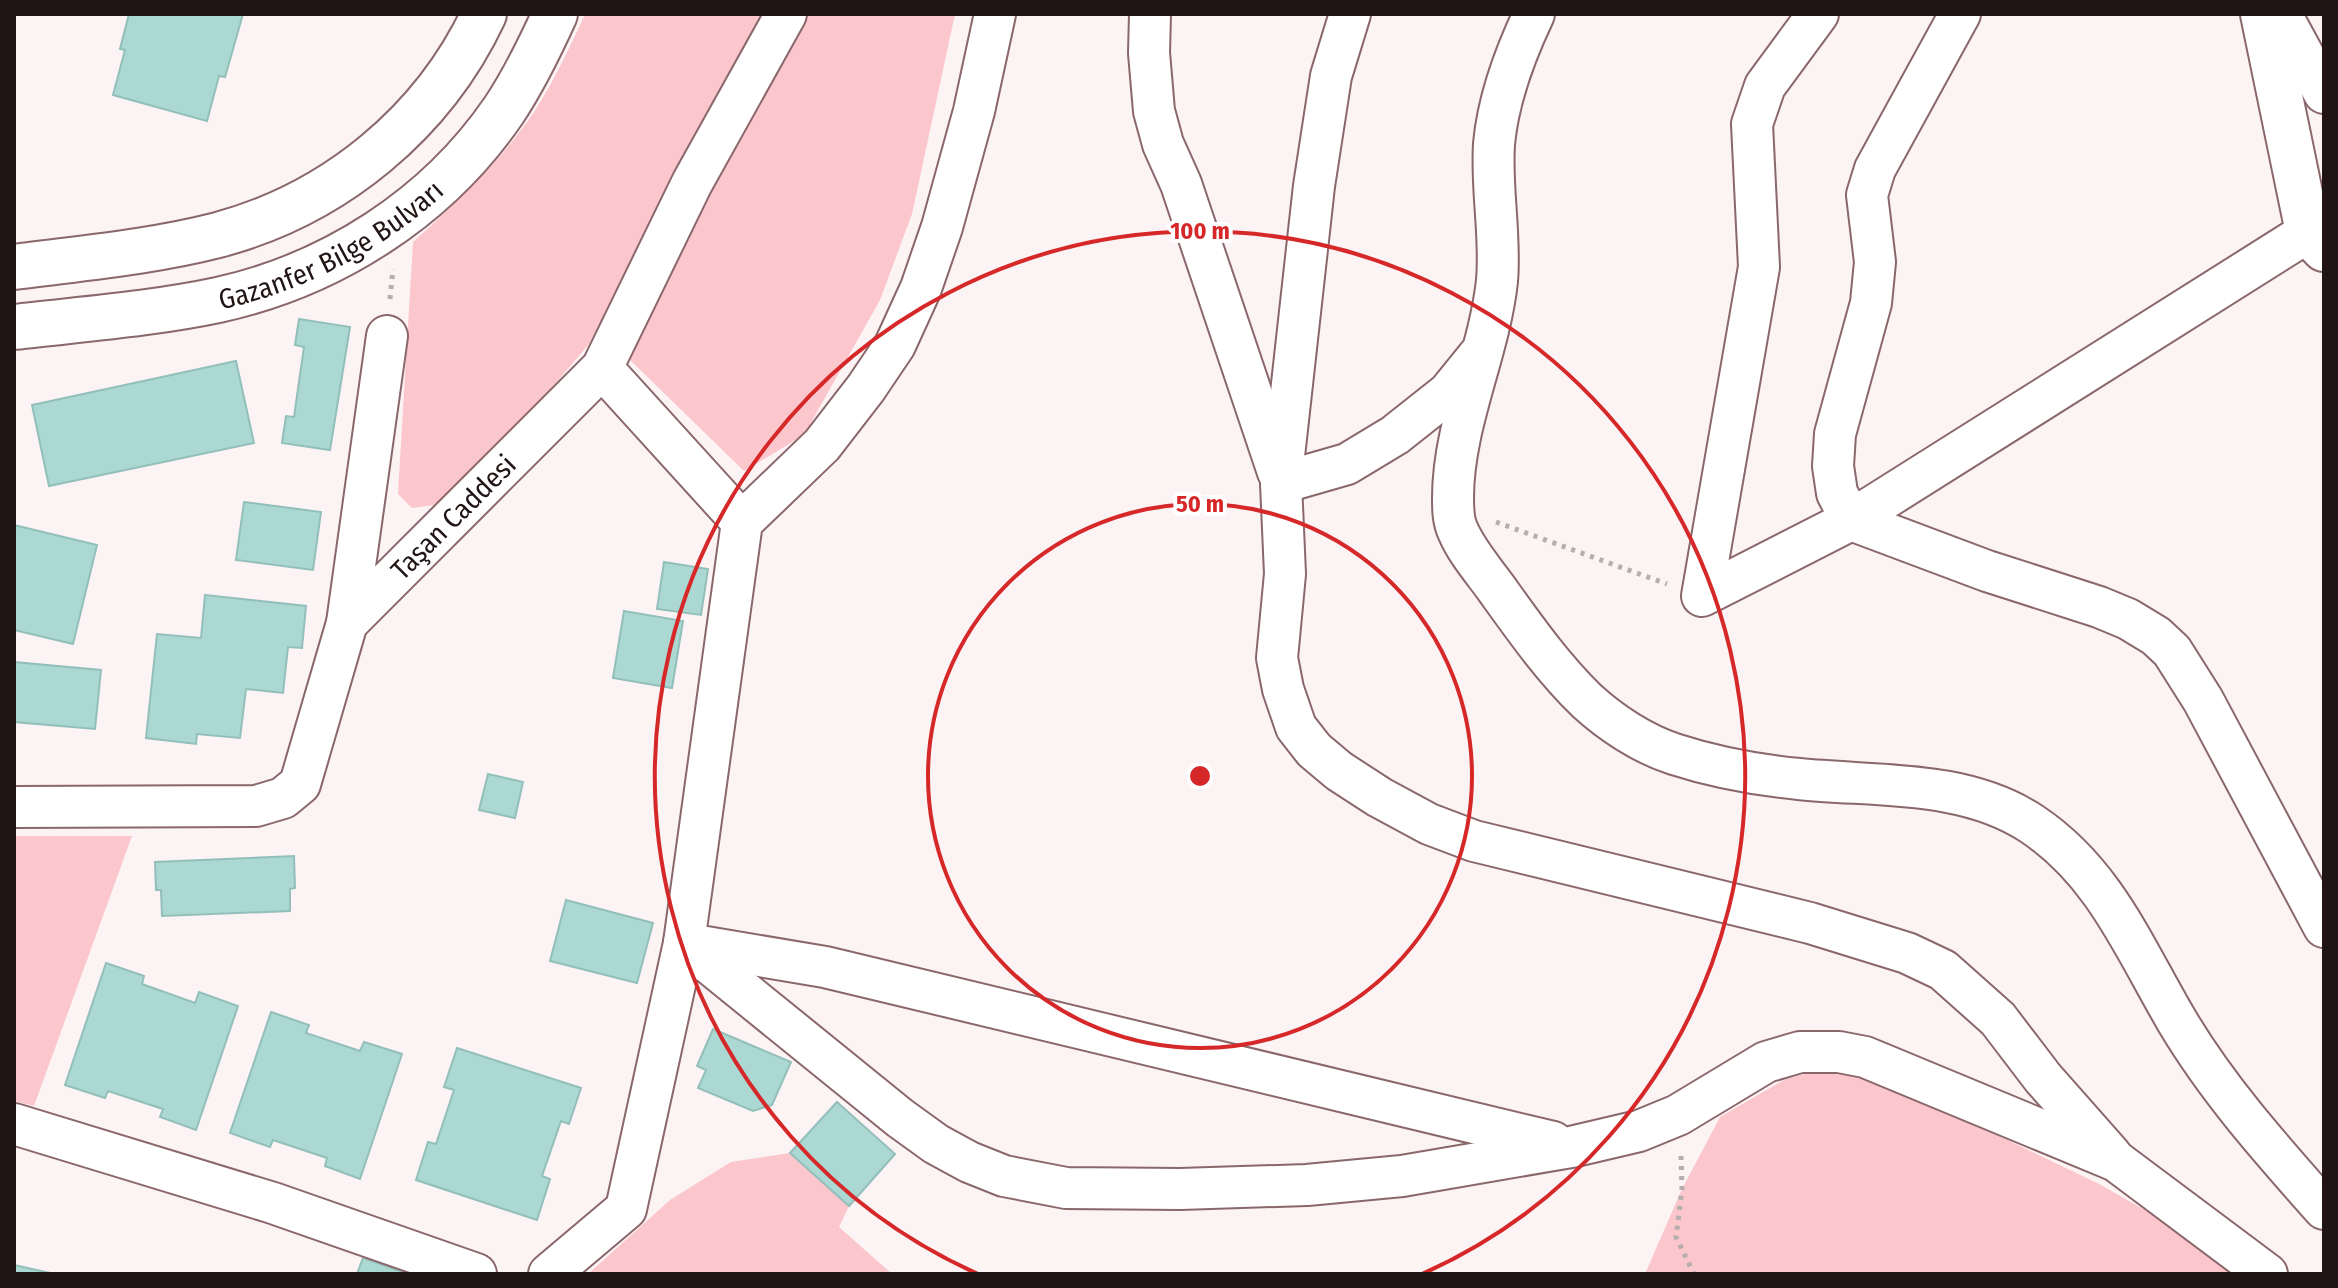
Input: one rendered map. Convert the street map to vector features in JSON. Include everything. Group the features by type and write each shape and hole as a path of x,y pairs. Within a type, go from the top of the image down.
{"main road":[{"name":"Gazanfer Bilge Bulvarı","path":"14,267 216,236 253,224 314,196 357,169 425,107 449,79 484,14"},
{"name":"Gazanfer Bilge Bulvarı","path":"14,327 216,300 279,283 344,255 404,215 455,169 479,142 523,80 555,14"},
{"path":"2263,14 2319,235"}],"street":[{"name":"Taşan Caddesi","path":"14,807 256,806 283,798 300,784 347,623 602,368 692,183 786,14"},
{"path":"549,1274 626,1209 684,943 742,522 822,445 895,345 921,288 942,227 974,111 995,14"},
{"path":"1150,14 1151,84 1163,144 1181,184 1281,483"},
{"path":"1350,14 1331,76 1314,186 1281,483 1285,574 1277,658 1283,689 1296,727 1314,750 1379,797 1429,824 1474,841 1810,923 1907,953 1943,970 1998,1019 2043,1078 2116,1161 2267,1274"},
{"path":"1534,14 1519,47 1494,142 1499,254 1484,348 1456,455 1453,506 1459,533 1551,662 1589,703 1629,732 1671,753 1731,768 1799,779 1926,788 1990,804 2030,823 2050,838 2092,878 2150,968 2177,1020 2248,1124 2324,1209"},
{"path":"1702,596 1759,267 1752,124 1765,86 1818,14"},
{"path":"1960,14 1875,169 1867,195 1875,262 1871,303 1835,434 1833,466 1837,493 1851,520 1987,571 2099,607 2128,619 2156,636 2172,651 2203,700 2324,927"},
{"path":"2281,14 2324,93"},
{"path":"1702,596 1851,520 2319,235"},
{"path":"347,623 387,336"},
{"path":"1281,483 1347,464 1395,435 1448,393 1484,348"},
{"path":"602,368 742,522"},
{"path":"684,943 900,1118 969,1162 1004,1176 1066,1188 1180,1189 1307,1185 1402,1176 1571,1147 1639,1131 1678,1115 1766,1062 1800,1052 1839,1052 1865,1057 2116,1161"},
{"path":"684,943 825,967 1571,1147"},
{"path":"14,1124 273,1203 476,1274"}],"path":[{"path":"1453,506 1702,596"},
{"path":"1678,1115 1682,1189 1676,1237 1694,1274"}],"shaded area":[{"path":"585,14 769,14 670,190 589,344 476,477 442,504 412,508 398,494 413,242 478,180 521,130 548,88"},
{"path":"800,14 955,14 912,214 880,300 804,435 744,471 629,359 627,347"},
{"path":"14,836 132,836 34,1106 14,1101"},
{"path":"1826,1068 1870,1076 2099,1184 2205,1244 2243,1274 1645,1274 1682,1189 1720,1117 1784,1080"},
{"path":"790,1153 849,1206 839,1227 892,1274 588,1274 670,1200 731,1162"}],"building":[{"path":"129,14 243,14 225,77 219,76 207,121 113,95 125,50 120,49"},
{"path":"299,319 350,327 330,450 282,443 286,416 294,417 304,347 295,345"},
{"path":"236,361 254,443 49,486 32,405"},
{"path":"244,502 321,512 313,570 236,560"},
{"path":"14,525 97,545 73,644 14,630"},
{"path":"664,562 708,569 701,615 657,609"},
{"path":"205,595 306,606 302,648 288,647 283,693 246,689 240,738 197,734 196,744 146,738 157,634 201,638"},
{"path":"624,611 683,621 672,688 613,678"},
{"path":"14,662 101,670 95,729 14,722"},
{"path":"488,774 523,782 515,818 479,810"},
{"path":"294,856 295,888 290,889 290,911 162,916 161,890 156,890 155,862"},
{"path":"566,900 653,923 637,983 550,961"},
{"path":"106,963 144,976 142,984 195,1003 199,992 238,1006 196,1130 160,1117 163,1109 108,1091 105,1098 65,1085"},
{"path":"271,1012 309,1025 306,1033 360,1051 364,1042 402,1054 360,1179 325,1166 327,1158 273,1140 270,1147 230,1133"},
{"path":"713,1029 791,1062 772,1105 753,1111 698,1088 706,1070 697,1066"},
{"path":"457,1048 581,1088 569,1124 561,1121 542,1176 550,1179 537,1220 416,1180 428,1142 436,1144 454,1090 444,1087"},
{"path":"837,1102 895,1154 849,1206 790,1153"},
{"path":"363,1258 409,1274 357,1274"},
{"path":"14,1265 55,1274 14,1274"}]}
